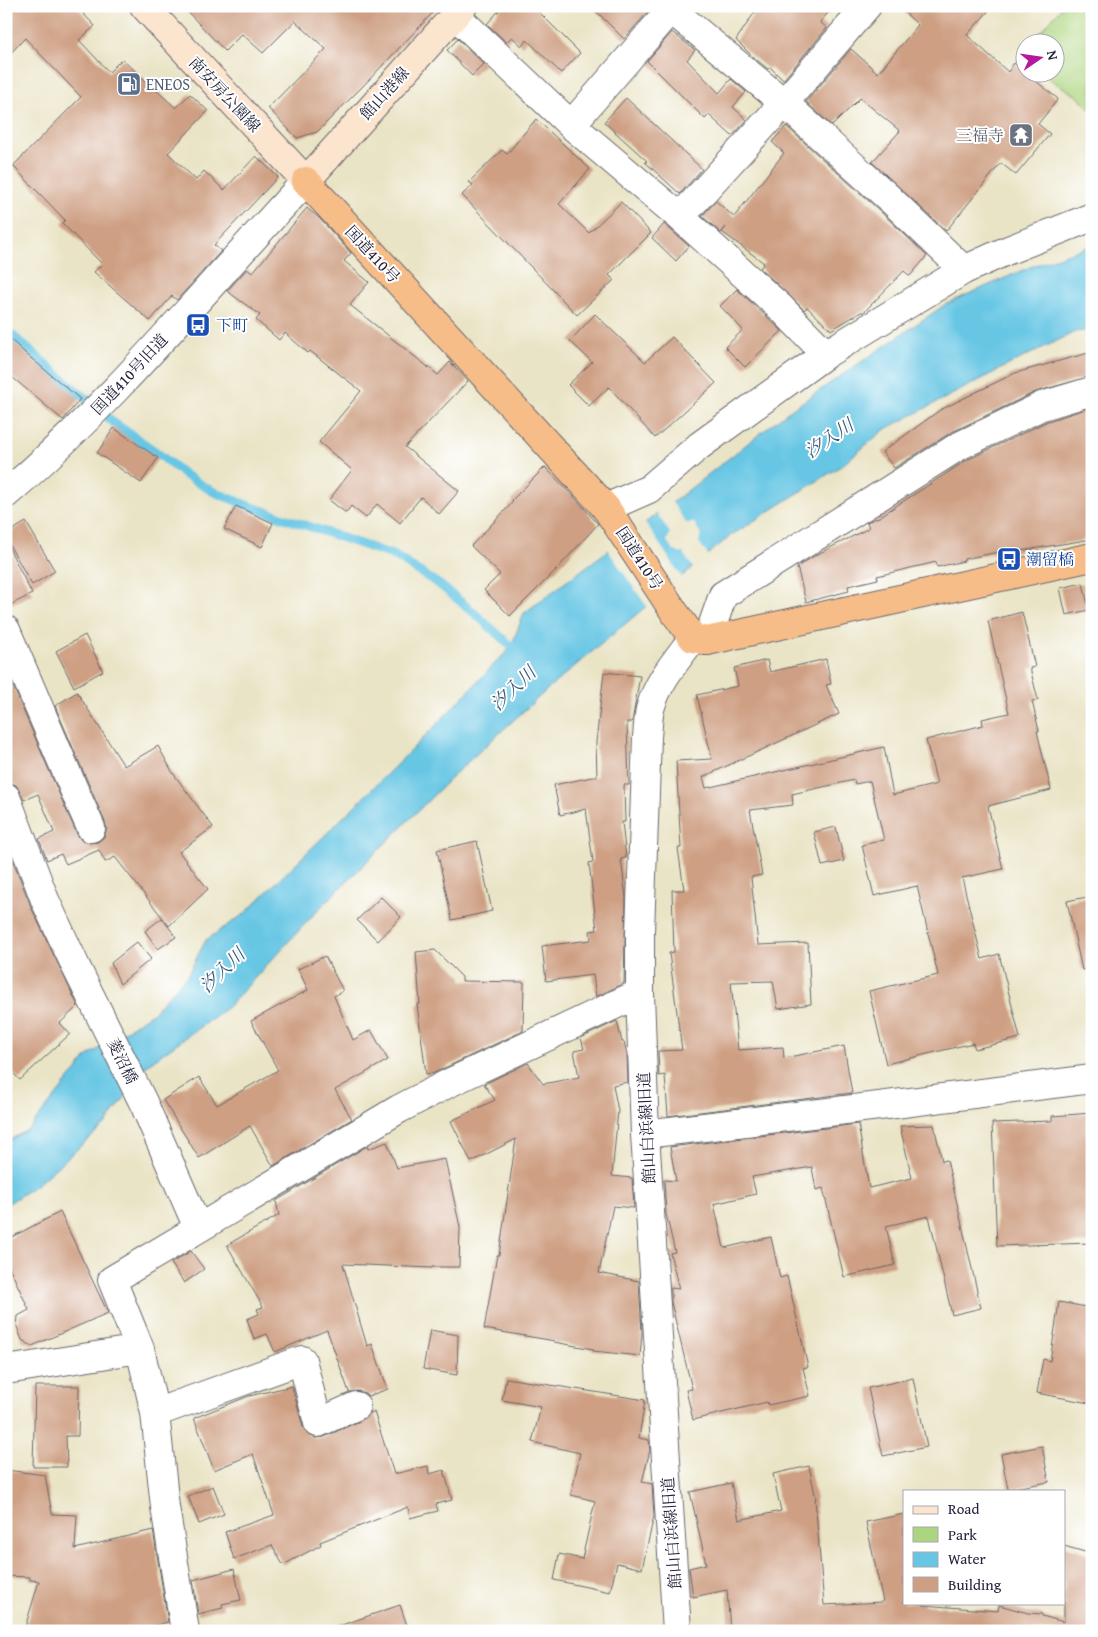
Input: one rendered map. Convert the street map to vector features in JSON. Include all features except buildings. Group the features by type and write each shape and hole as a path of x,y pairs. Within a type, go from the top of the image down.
{"highway":[{"name":"国道410号","path":"306,181 606,508 670,604 700,640"},
{"path":"700,640 1092,556"}],"main road":[{"name":"南安房公園線","path":"144,6 306,181"},
{"name":"館山港線","path":"306,181 459,10"}],"street":[{"path":"680,217 784,103 867,6"},
{"path":"571,125 671,8 784,103 890,199 964,270"},
{"path":"459,10 571,125 680,217 781,308 826,354"},
{"name":"国道410号旧道","path":"6,494 46,460 97,410 306,181"},
{"path":"606,508 649,489 699,446 826,354 964,270 1092,217"},
{"name":"館山白浜線旧道","path":"677,1631 645,1134 640,993 646,746 650,711 656,693 664,675 700,640 723,595 959,446 1042,406 1092,391"},
{"path":"6,630 92,828"},
{"name":"菱沼橋","path":"6,797 45,900 144,1104 198,1228"},
{"path":"185,1631 165,1507 155,1414 140,1348 112,1280 400,1109 441,1087 640,993"},
{"path":"645,1134 1092,1079"},
{"path":"6,1370 140,1348"},
{"path":"155,1414 302,1360 318,1423 356,1406"}],"green space":[{"path":"1063,6 1092,6 1092,111 1077,96 1054,82 1066,82 1066,32 1041,32"}],"water":[{"name":"汐入川","path":"1092,245 1092,330 1075,332 884,430 841,466 730,536 550,687 458,771 316,912 228,1007 148,1064 106,1124 36,1185 6,1205 6,1142 29,1129 88,1056 152,1013 187,976 206,940 244,914 437,724 511,647 524,613 672,503 785,414 946,304 1030,267"}],"pier":[{"path":"671,501 686,523 694,523 701,534 699,542 709,557 694,569 683,553 674,551 667,541 670,533 656,512"},
{"path":"644,521 683,579 648,608 607,549"}],"waterway":[{"name":"汐入川","path":"6,330 114,423 155,451 185,475 212,491 244,504 395,556 440,585 520,654"}],"place":[{"name":"ENEOS","path":"129,84"},
{"name":"三福寺","path":"1021,135"},
{"name":"下町","path":"198,325"},
{"name":"潮留橋","path":"1009,559"}]}
